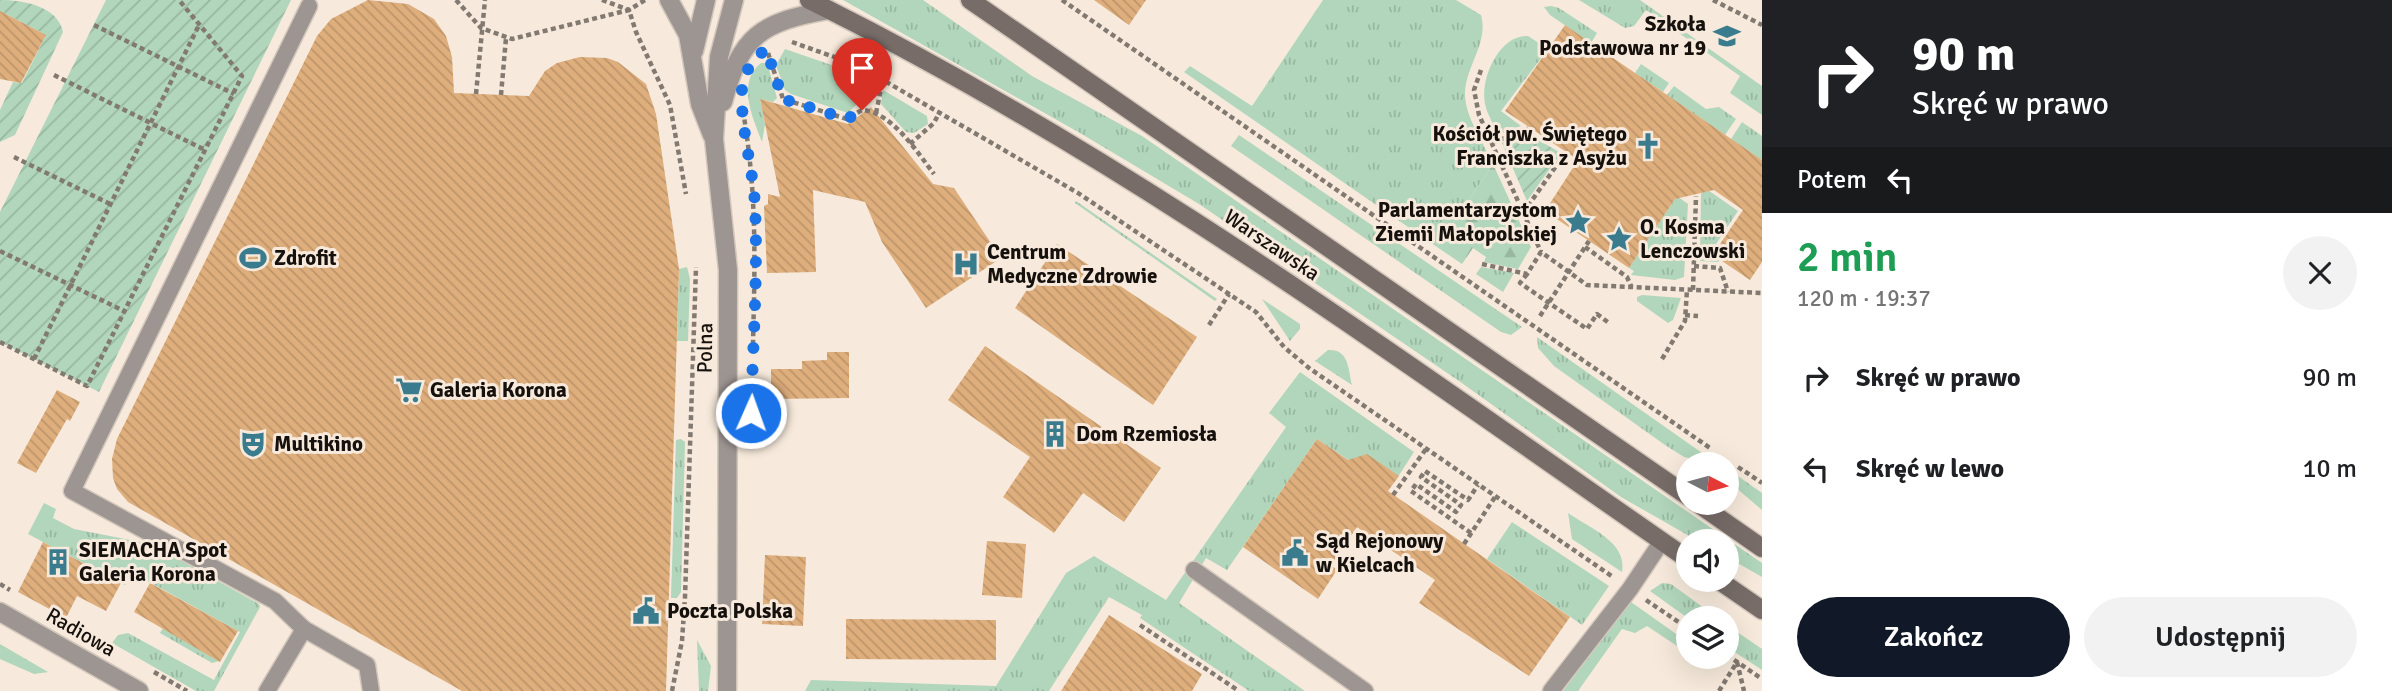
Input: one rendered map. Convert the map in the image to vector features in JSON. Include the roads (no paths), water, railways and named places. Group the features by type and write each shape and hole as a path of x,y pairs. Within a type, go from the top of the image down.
{"main road":[{"name":"Warszawska","path":"809,0 1055,133 1200,224 1676,550"},
{"name":"Warszawska","path":"970,0 1676,488"},
{"path":"1715,515 1762,548"},
{"path":"1736,592 1762,610"}],"street":[{"name":"Polna","path":"669,0 688,35 694,55 700,104 714,139"},
{"name":"Polna","path":"694,55 706,0"},
{"name":"Polna","path":"724,689 729,536 728,271 714,139 719,57 734,0"},
{"name":"Polna","path":"714,139 732,69 743,47 776,24 829,10"},
{"name":"Radiowa","path":"0,612 139,691"}],"lane":[{"path":"309,6 72,491 275,601 304,629 367,665 371,691"},
{"path":"1551,691 1630,589 1662,541"},
{"path":"1195,570 1365,691"},
{"path":"267,691 304,629"}],"place":[{"name":"Szkoła Podstawowa nr 19","path":"1727,36"},
{"name":"Kościół pw. Świętego Franciszka z Asyżu","path":"1648,146"},
{"name":"Parlamentarzystom Ziemii Małopolskiej","path":"1578,222"},
{"name":"O. Kosma Lenczowski","path":"1619,239"},
{"name":"Zdrofit","path":"253,258"},
{"name":"Centrum Medyczne Zdrowie","path":"966,264"},
{"name":"Galeria Korona","path":"409,390"},
{"name":"Dom Rzemiosła","path":"1055,434"},
{"name":"Multikino","path":"253,444"},
{"name":"Sąd Rejonowy w Kielcach","path":"1295,553"},
{"name":"SIEMACHA Spot Galeria Korona","path":"58,562"},
{"name":"Poczta Polska","path":"646,611"}]}
